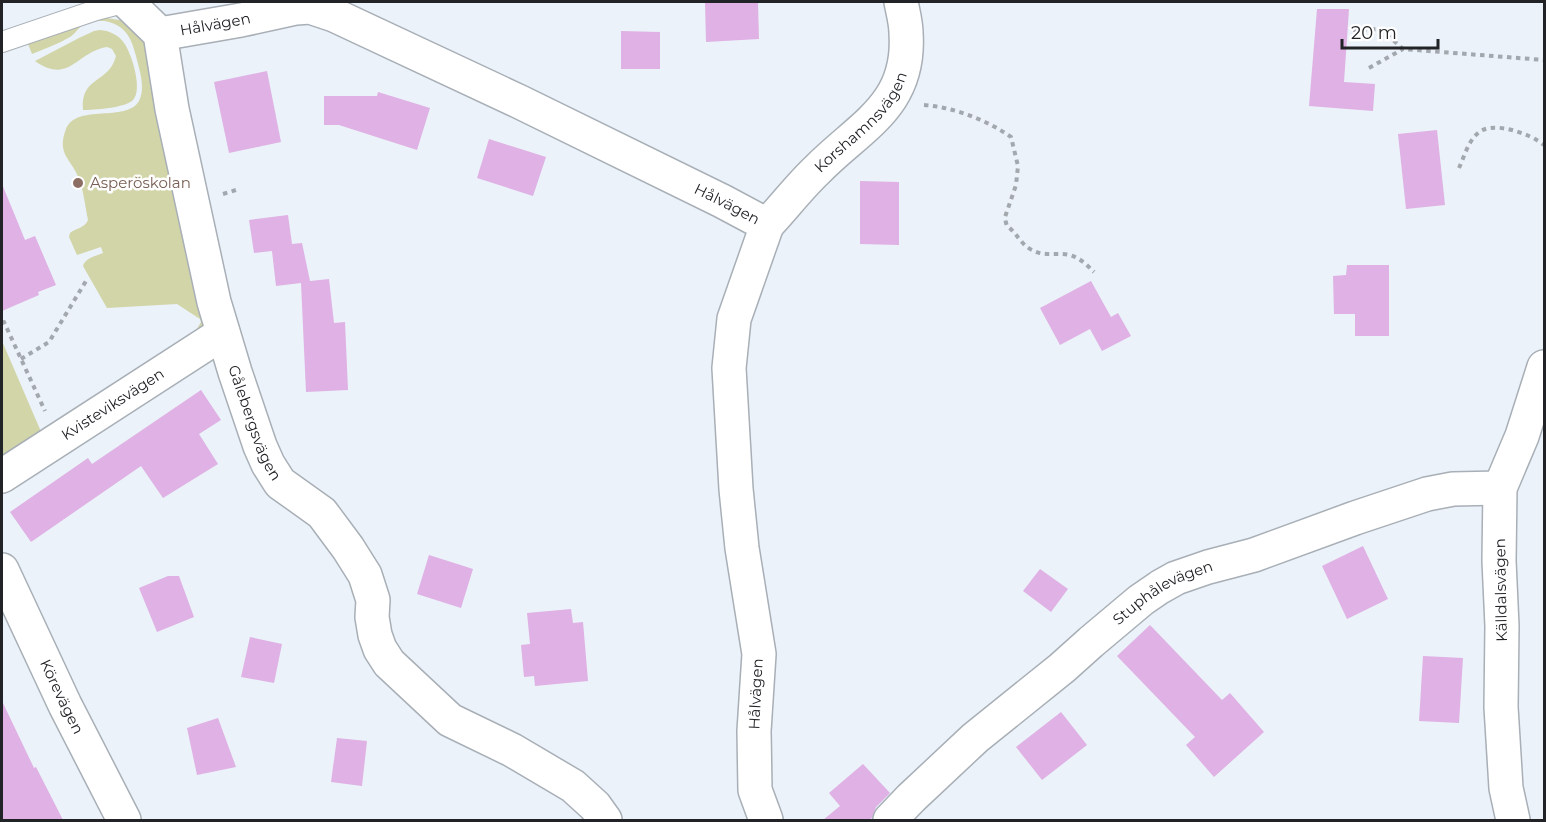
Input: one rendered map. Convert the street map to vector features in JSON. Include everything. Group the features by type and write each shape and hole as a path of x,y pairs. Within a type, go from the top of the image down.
{"street":[{"path":"127,2 160,34"},
{"name":"Korshamnsvägen","path":"767,225 817,170 856,136 886,105 899,84 905,60 906,33 901,2"},
{"name":"Hålvägen","path":"160,34 310,7 334,15 519,102 767,225 734,320 729,368 742,548 759,654 754,731 755,790 766,820"},
{"name":"Gålebergsvägen","path":"160,34 172,109 214,302 260,446 268,464 280,483 322,513 365,575 373,600 372,617 375,635 389,663 450,720 512,750 573,786 595,806 606,820"},
{"name":"Kvisteviksvägen","path":"2,476 223,333"},
{"name":"Källdalsvägen","path":"1513,820 1506,788 1501,707 1500,488 1522,436 1545,367"},
{"name":"Stuphålevägen","path":"890,820 975,738 1125,614 1160,587 1176,578 1254,555 1364,514 1427,494 1453,489 1500,488"},
{"name":"Körevägen","path":"2,570 65,705 124,820"}],"lane":[{"path":"2,42 96,10 127,2"}],"path":[{"path":"1353,30 1381,29 1403,49"},
{"path":"1369,68 1403,49 1545,60"},
{"path":"886,105 918,104 952,110 985,123 1011,137 1018,166 1016,185 1005,217 1007,226 1025,246 1033,251 1048,255 1070,255 1094,272"},
{"path":"1458,168 1481,130 1499,128 1521,131 1545,145"},
{"path":"21,359 49,342 86,281"},
{"path":"2,323 4,322 58,438"}],"green space":[{"path":"91,18 126,21 143,34 205,326 189,342 201,322 177,304 107,308 83,266 88,259 103,253 101,247 77,255 69,237 70,233 83,226 88,220 79,179 64,151 63,138 66,129 72,121 80,117 124,111 133,107 141,96 140,72 130,39 122,28 110,22 90,22 81,26 65,40 32,54 28,44"},
{"path":"100,30 117,36 127,48 137,80 136,95 133,100 123,105 83,110 86,91 112,65 116,56 112,49 107,47 96,50 72,65 56,70 35,61 79,38"},
{"path":"2,341 42,434 2,469"}],"building":[{"path":"705,2 758,2 759,39 706,42"},
{"path":"1317,9 1349,9 1344,82 1375,84 1373,111 1309,106"},
{"path":"621,31 660,32 660,69 621,69"},
{"path":"267,71 281,142 229,153 214,82"},
{"path":"378,92 430,108 417,150 339,125 324,125 324,96 377,96"},
{"path":"1437,130 1445,205 1406,209 1398,134"},
{"path":"489,139 546,157 533,196 477,178"},
{"path":"860,181 899,182 899,245 860,244"},
{"path":"2,184 25,240 35,236 56,285 2,311"},
{"path":"288,215 292,244 302,243 310,281 329,279 334,323 345,322 348,390 306,392 301,283 276,286 272,251 254,253 249,220"},
{"path":"1347,265 1389,265 1389,336 1355,336 1355,314 1334,314 1333,276 1346,275"},
{"path":"1091,281 1111,317 1118,313 1131,336 1102,351 1090,329 1060,345 1040,308"},
{"path":"201,390 221,420 199,434 218,464 163,498 141,466 31,542 10,512 88,458 92,464"},
{"path":"1363,546 1388,599 1347,619 1322,566"},
{"path":"429,555 473,569 461,608 417,594"},
{"path":"1040,569 1068,589 1051,612 1023,591"},
{"path":"168,576 179,576 194,617 157,632 139,588"},
{"path":"571,609 573,623 583,622 588,681 535,686 534,676 524,677 521,645 530,644 527,613"},
{"path":"1150,625 1222,700 1230,693 1264,732 1214,777 1186,745 1195,737 1117,656"},
{"path":"250,637 282,644 274,683 241,677"},
{"path":"1423,656 1463,658 1459,723 1419,721"},
{"path":"2,701 34,768 36,767 63,820 2,820"},
{"path":"1061,712 1087,745 1042,780 1016,747"},
{"path":"218,718 236,767 197,775 187,728"},
{"path":"337,738 367,741 362,786 331,782"},
{"path":"863,764 890,793 876,807 872,818 868,820 823,820 840,806 829,793"}],"place":[{"name":"Asperöskolan","path":"78,183"}]}
